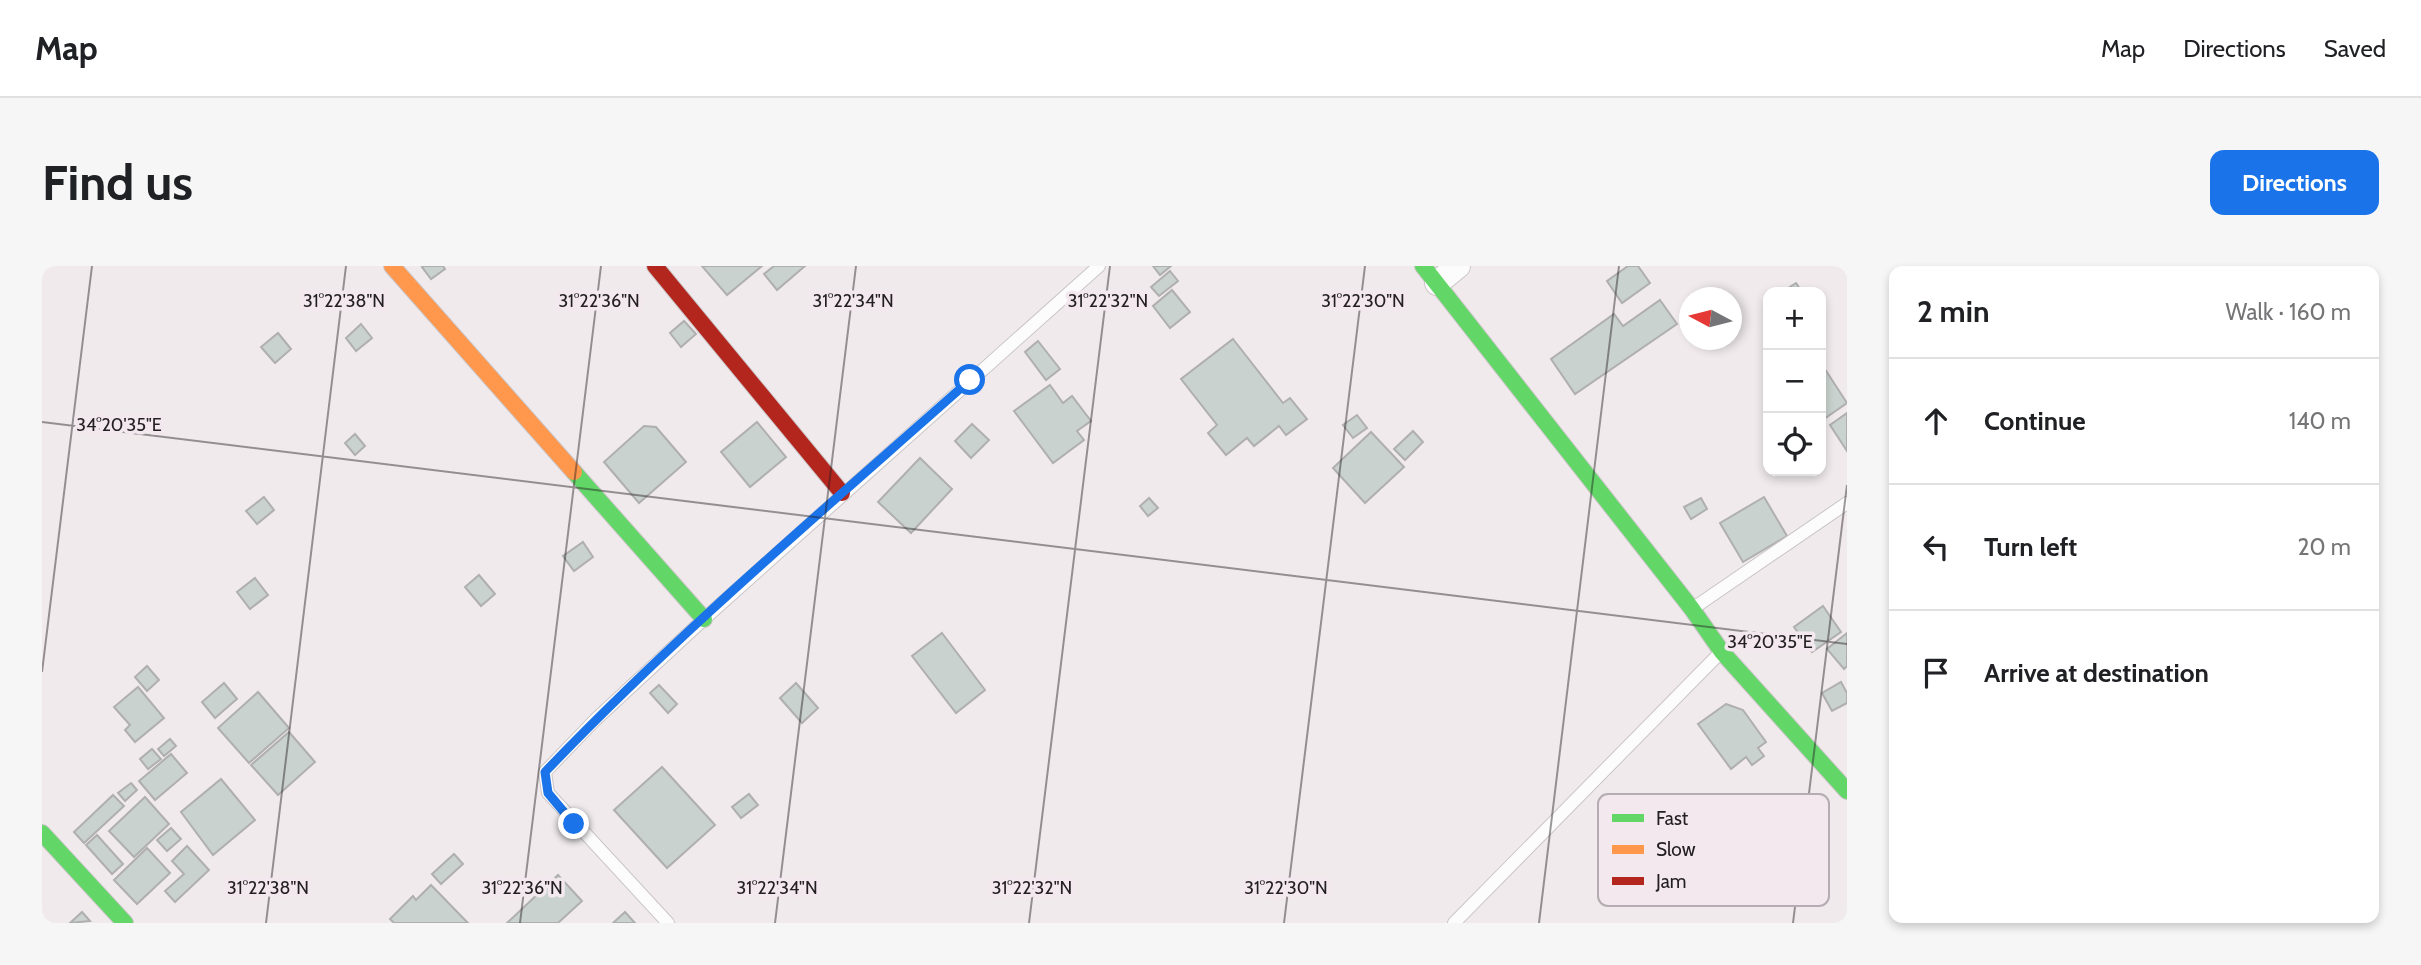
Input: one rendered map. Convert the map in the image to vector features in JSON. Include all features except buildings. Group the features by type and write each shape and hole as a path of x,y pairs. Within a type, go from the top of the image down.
{"street":[{"path":"392,266 704,619"},
{"path":"655,266 842,493"},
{"path":"1458,266 1430,274 1692,609 1721,652 1847,791"},
{"path":"42,833 125,923"}],"lane":[{"path":"668,923 548,793 545,772 595,720 704,619 1099,266"},
{"path":"1692,609 1847,503"},
{"path":"1454,923 1721,652"}],"traffic: fast":[{"path":"1423,266 1692,609 1722,652 1847,791"},
{"path":"574,472 704,619"},
{"path":"42,833 125,923"}],"traffic: slow":[{"path":"392,266 574,472"}],"traffic: jam":[{"path":"655,266 842,493"}],"route":[{"path":"574,824 548,793 545,772 595,720 704,619 970,380"}]}
